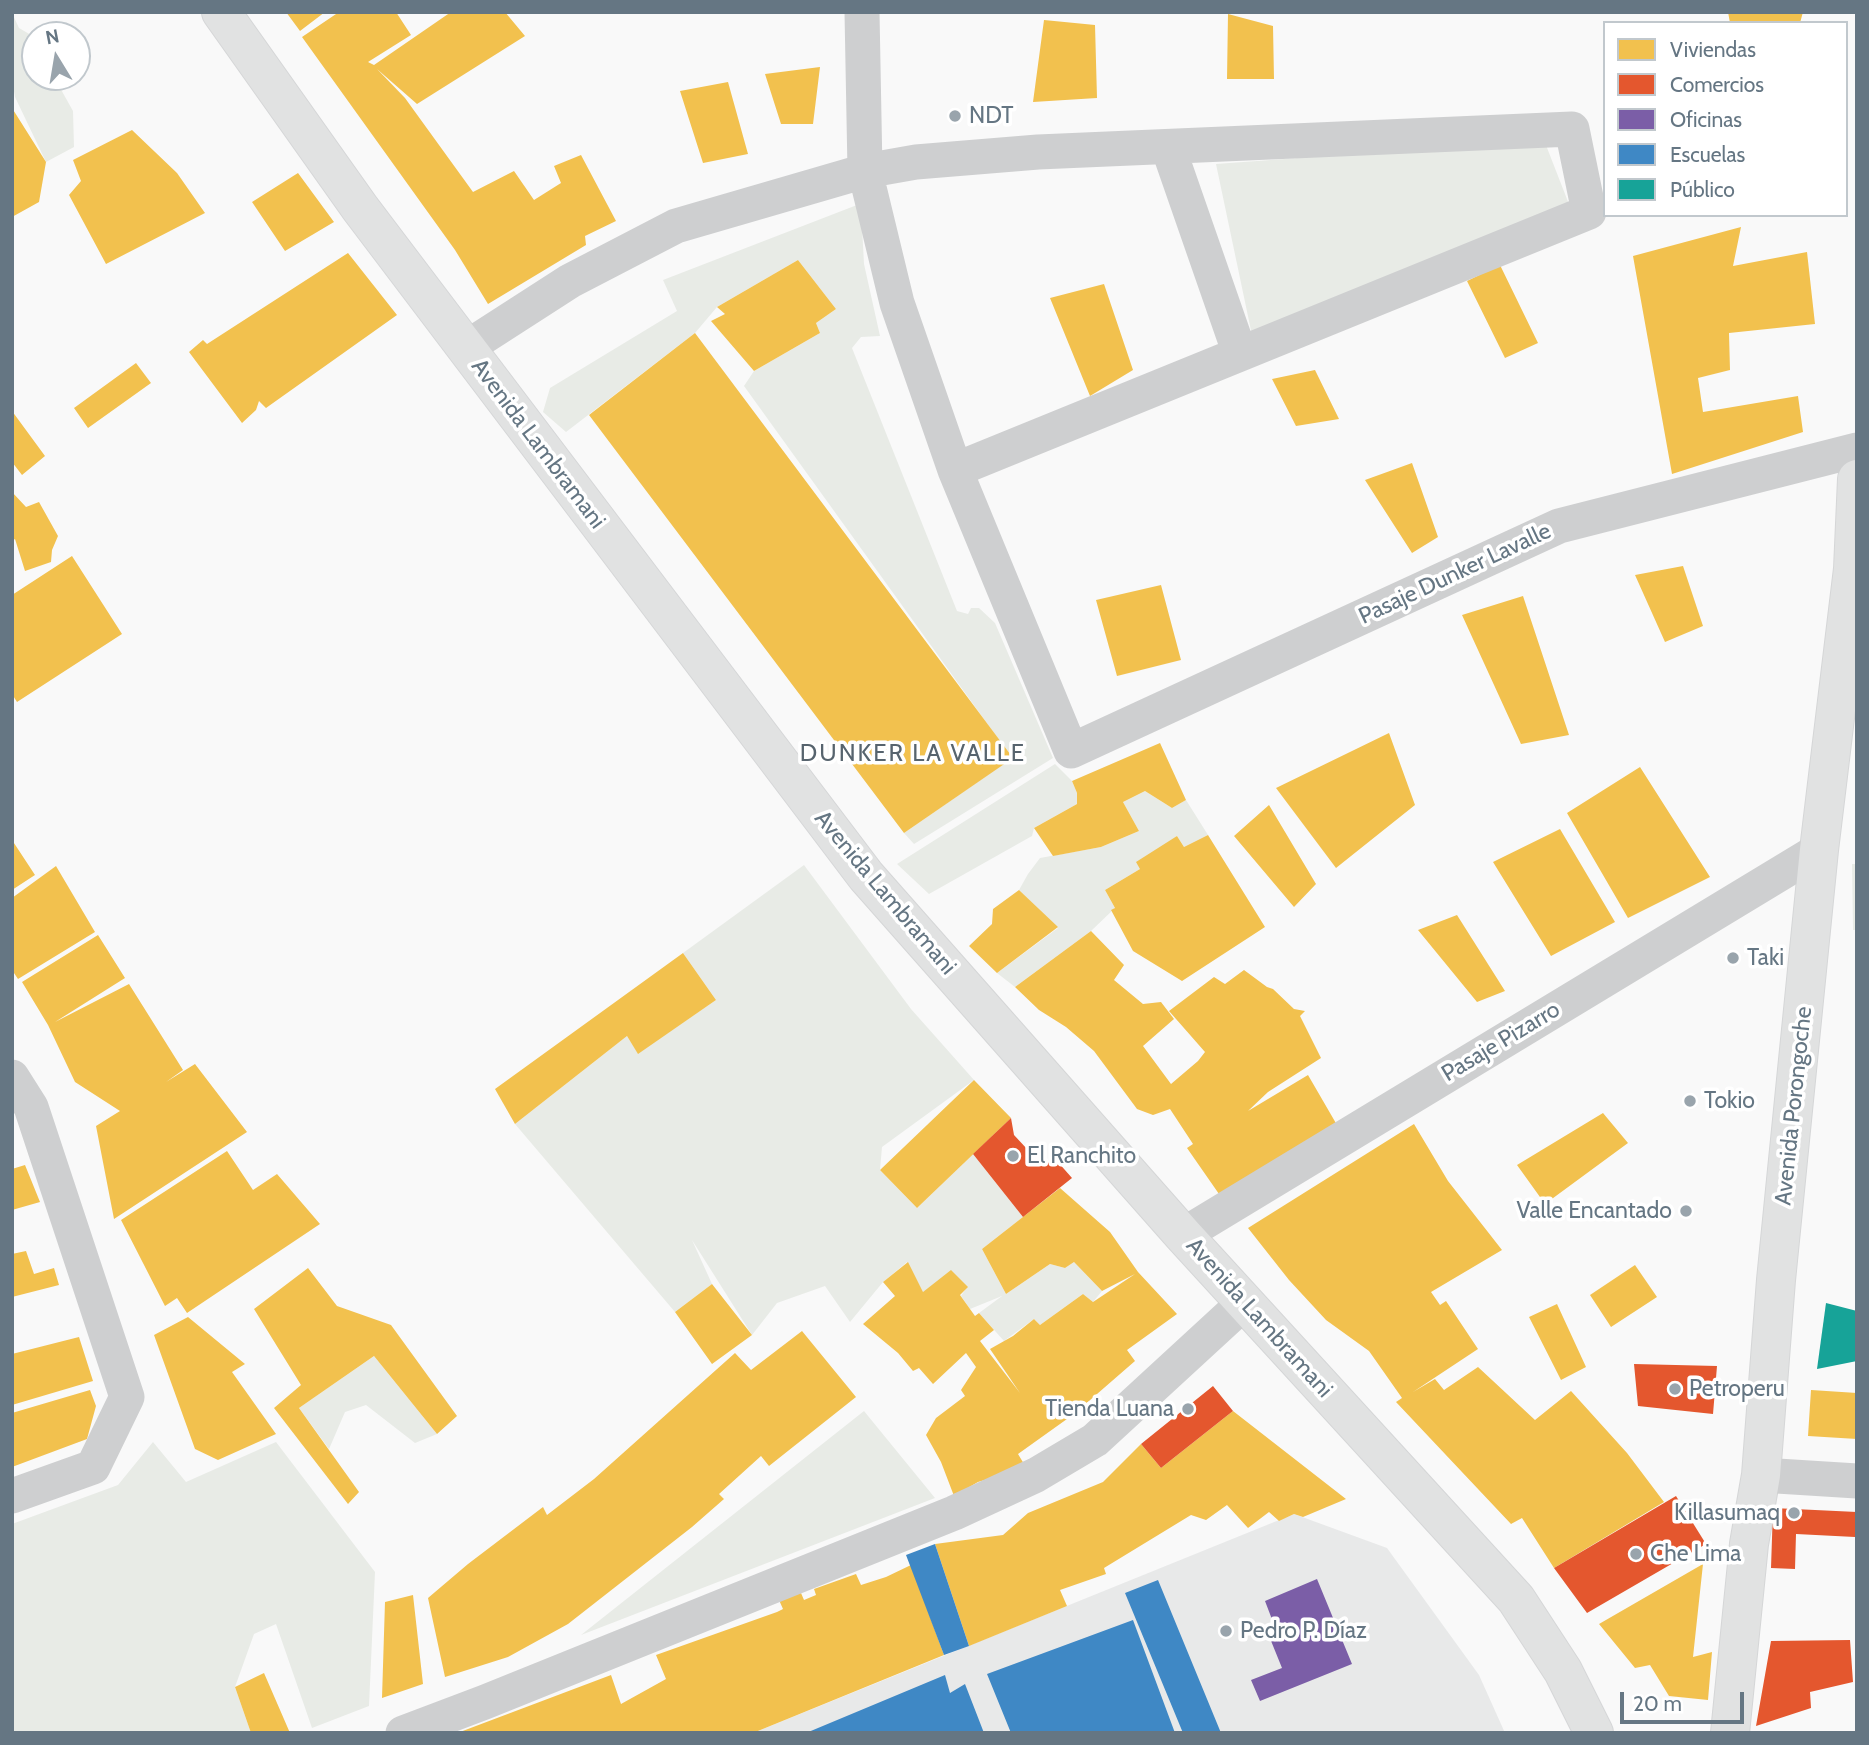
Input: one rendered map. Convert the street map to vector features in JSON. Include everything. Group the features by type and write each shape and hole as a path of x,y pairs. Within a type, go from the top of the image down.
{"main road":[{"name":"Avenida Lambramani","path":"221,12 360,208 874,885 1183,1235 1517,1599 1563,1671 1594,1733"},
{"name":"Avenida Porongoche","path":"1730,1733 1749,1544 1761,1475 1776,1280 1819,850 1855,569 1857,479"}],"street":[{"path":"466,348 570,281 676,226 865,171 916,162 1024,153 1572,130 1589,212 955,470 897,303 865,171 862,12"},
{"path":"1168,146 1240,354"},
{"name":"Pasaje Dunker Lavalle","path":"955,470 1071,751 1559,526 1857,450"},
{"name":"Pasaje Pizarro","path":"1183,1235 1819,850"},
{"path":"12,1077 31,1107 127,1397 93,1467 12,1496"},
{"path":"403,1733 954,1513 1036,1475 1095,1440 1245,1302"},
{"path":"1761,1475 1857,1481"}],"shaded area":[{"path":"12,13 21,29 21,91 62,91 73,111 74,147 46,162 15,97 12,80"},
{"path":"1544,140 1572,212 1253,340 1216,164"},
{"path":"857,205 861,208 864,264 880,336 861,337 852,348 957,611 968,614 971,608 979,608 995,623 1053,758 914,844 904,833 1012,758 744,386 754,371 820,333 816,323 836,309 798,260 717,307 695,333 566,432 543,412 550,388 677,311 663,280"},
{"path":"1055,764 1072,781 1077,793 1077,804 1034,828 1032,836 929,894 897,864"},
{"path":"1145,791 1172,808 1186,800 1208,835 1184,847 1177,836 1140,869 1105,890 1115,908 1091,931 1015,987 997,973 1058,928 1019,890 1028,874 1040,858 1101,847 1139,831 1123,802"},
{"path":"1852,864 1857,864 1857,930 1853,930"},
{"path":"804,865 911,1009 974,1080 882,1147 880,1170 917,1208 973,1154 1023,1217 982,1249 1006,1294 1050,1264 1065,1268 1074,1262 1102,1291 1093,1302 1083,1294 1040,1325 1034,1319 1004,1341 979,1313 1002,1296 970,1309 961,1296 967,1287 923,1292 907,1262 883,1282 850,1322 825,1286 777,1303 752,1335 692,1240 712,1284 675,1312 515,1124 627,1036 638,1053 716,1000 683,953"},
{"path":"374,1356 437,1434 415,1443 366,1405 345,1412 329,1449 299,1408"},
{"path":"864,1411 935,1498 581,1635"},
{"path":"153,1442 186,1482 276,1442 375,1572 369,1706 312,1728 276,1624 254,1634 235,1687 251,1733 12,1733 12,1524 118,1485"},
{"name":"Pedro P. Díaz","path":"1294,1514 1387,1548 1479,1675 1505,1733 753,1733"}],"building: Viviendas":[{"path":"286,12 325,12 300,31"},
{"path":"339,12 396,12 411,35 368,62 374,65 451,12 505,12 525,36 417,104 377,69 405,98 473,192 514,171 534,200 561,183 554,166 581,155 616,221 585,236 586,245 488,304 455,250 302,37"},
{"path":"1728,12 1803,12 1801,21 1730,21"},
{"path":"1228,14 1273,26 1274,79 1227,79"},
{"path":"1044,20 1095,25 1097,98 1033,102"},
{"path":"820,67 813,124 781,124 765,74"},
{"path":"728,82 748,154 703,163 680,91"},
{"path":"12,108 46,162 39,202 12,217"},
{"path":"132,130 177,173 205,213 106,264 69,195 81,181 73,160"},
{"path":"298,173 334,222 285,251 252,202"},
{"path":"1741,227 1733,266 1807,252 1815,324 1729,333 1730,370 1698,378 1703,412 1798,396 1803,432 1672,474 1633,256"},
{"path":"348,253 397,315 266,408 259,401 256,410 242,423 189,352 203,340 207,344"},
{"path":"798,260 836,309 816,323 820,333 754,371 711,321 725,314 717,307"},
{"path":"1500,265 1538,343 1505,358 1467,281"},
{"path":"1104,284 1133,370 1090,396 1050,298"},
{"path":"695,333 1013,758 904,833 589,415"},
{"path":"136,363 151,383 88,428 74,408"},
{"path":"1315,370 1339,419 1296,426 1272,379"},
{"path":"12,411 45,456 22,475 12,462"},
{"path":"1412,463 1438,537 1412,553 1365,480"},
{"path":"12,492 26,507 39,502 58,536 52,550 51,562 25,571 15,539 12,541"},
{"path":"72,556 122,634 17,702 12,694 12,595"},
{"path":"1683,566 1703,626 1665,642 1635,575"},
{"path":"1161,585 1181,660 1117,676 1096,600"},
{"path":"1523,596 1569,735 1521,744 1462,615"},
{"path":"1389,733 1415,805 1336,868 1276,788"},
{"path":"1160,743 1186,800 1172,808 1145,791 1123,802 1139,831 1101,847 1053,856 1034,828 1077,804 1077,793 1072,781"},
{"path":"1640,767 1710,877 1628,918 1567,813"},
{"path":"1269,805 1316,884 1294,907 1234,836"},
{"path":"1560,829 1615,922 1551,956 1493,862"},
{"path":"1208,835 1265,927 1182,981 1133,951 1111,910 1115,908 1105,890 1140,869 1136,862 1177,836 1184,847"},
{"path":"12,840 35,875 12,890"},
{"path":"56,866 95,932 18,979 12,970 12,898"},
{"path":"1019,890 1058,927 997,973 969,946 992,924 993,909"},
{"path":"1457,915 1505,991 1477,1002 1418,930"},
{"path":"1091,931 1124,965 1114,980 1143,1004 1161,1002 1174,1019 1143,1046 1171,1084 1205,1052 1169,1011 1214,977 1225,984 1244,970 1273,989 1294,1009 1305,1011 1300,1016 1321,1058 1268,1092 1248,1111 1308,1075 1337,1125 1219,1194 1187,1148 1193,1144 1170,1109 1153,1115 1137,1109 1094,1051 1066,1027 1039,1010 1015,987"},
{"path":"98,935 125,978 55,1022 129,984 183,1070 166,1082 195,1064 247,1132 114,1219 96,1126 120,1111 75,1082 48,1025 22,982"},
{"path":"683,953 716,1000 638,1054 627,1036 515,1124 495,1089"},
{"path":"974,1080 1011,1118 917,1208 880,1170"},
{"path":"1603,1113 1628,1143 1545,1204 1517,1165"},
{"path":"1414,1124 1448,1181 1502,1250 1431,1292 1440,1305 1446,1301 1478,1349 1413,1392 1435,1379 1444,1390 1478,1367 1535,1420 1571,1391 1627,1453 1664,1502 1554,1568 1522,1518 1511,1524 1396,1402 1402,1398 1369,1351 1326,1320 1289,1280 1248,1228"},
{"path":"227,1151 253,1190 277,1174 320,1224 187,1313 177,1298 165,1306 121,1220"},
{"path":"25,1165 40,1202 12,1210 12,1169"},
{"path":"1060,1188 1110,1232 1138,1272 1177,1314 1127,1350 1135,1361 1074,1414 1018,1454 1024,1464 1009,1473 978,1482 954,1496 941,1462 926,1435 936,1418 965,1396 961,1390 976,1367 966,1353 933,1384 919,1368 913,1371 898,1353 863,1324 895,1296 883,1282 908,1262 923,1292 951,1270 968,1287 960,1295 975,1316 979,1313 994,1330 980,1341 1020,1393 990,1349 1013,1336 1034,1319 1040,1325 1083,1294 1093,1302 1135,1274 1102,1291 1074,1262 1065,1268 1050,1264 1006,1294 982,1249"},
{"path":"26,1251 34,1274 54,1268 59,1285 12,1297 12,1254"},
{"path":"1635,1265 1657,1297 1611,1327 1590,1295"},
{"path":"308,1268 337,1306 391,1325 457,1416 437,1434 374,1356 299,1408 359,1492 348,1504 274,1408 301,1385 254,1309"},
{"path":"712,1284 752,1335 712,1364 675,1312"},
{"path":"1557,1304 1586,1367 1561,1380 1529,1317"},
{"path":"188,1317 245,1364 232,1372 276,1434 218,1460 195,1449 154,1335"},
{"path":"802,1331 856,1397 769,1466 761,1456 719,1494 724,1499 692,1527 568,1624 508,1657 445,1677 428,1598 543,1507 547,1515 594,1479 735,1353 751,1370"},
{"path":"79,1337 93,1381 12,1405 12,1354"},
{"path":"90,1390 96,1406 87,1439 12,1467 12,1413"},
{"path":"1811,1390 1857,1393 1857,1439 1808,1436"},
{"path":"1233,1411 1346,1499 1303,1517 1294,1514 1279,1521 1269,1512 1248,1528 1227,1505 1206,1520 1191,1515 1104,1568 1106,1574 1060,1590 1067,1606 969,1646 935,1544 1003,1535 1028,1513 1103,1482 1141,1444 1161,1468"},
{"path":"1703,1564 1693,1657 1712,1652 1708,1700 1669,1696 1650,1665 1635,1668 1599,1624"},
{"path":"911,1565 944,1655 753,1733 460,1732 611,1675 621,1704 666,1679 656,1655 777,1612 783,1609 779,1600 801,1593 804,1600 816,1595 814,1589 856,1574 861,1585"},
{"path":"413,1595 423,1684 382,1698 385,1602"},
{"path":"264,1673 290,1733 251,1733 235,1687"}],"building: Comercios":[{"path":"1011,1118 1014,1135 1041,1164 1057,1161 1072,1178 1023,1217 973,1154"},
{"path":"1634,1364 1717,1366 1713,1414 1638,1406"},
{"path":"1213,1386 1233,1411 1161,1468 1141,1444"},
{"path":"1676,1496 1706,1544 1587,1613 1554,1568"},
{"path":"1773,1508 1857,1512 1855,1537 1796,1534 1795,1569 1771,1568"},
{"path":"1850,1640 1853,1682 1810,1692 1811,1708 1756,1726 1771,1641"}],"building: Oficinas":[{"path":"1317,1579 1352,1664 1260,1701 1251,1680 1282,1668 1265,1626 1273,1622 1265,1601"}],"building: Escuelas":[{"path":"935,1544 969,1646 944,1655 906,1555"},
{"path":"1158,1580 1221,1733 1183,1733 1125,1593"},
{"path":"1133,1620 1175,1733 1011,1733 987,1674"},
{"path":"945,1675 950,1693 965,1684 984,1733 806,1733"}],"building: Público":[{"path":"1826,1303 1857,1311 1857,1361 1817,1369"}],"place":[{"name":"NDT","path":"955,116"},
{"name":"Taki","path":"1733,958"},
{"name":"Tokio","path":"1690,1101"},
{"name":"El Ranchito","path":"1013,1156"},
{"name":"Valle Encantado","path":"1686,1211"},
{"name":"Petroperu","path":"1675,1389"},
{"name":"Tienda Luana","path":"1188,1409"},
{"name":"Killasumaq","path":"1794,1513"},
{"name":"Che Lima","path":"1636,1554"},
{"name":"Pedro P. Díaz","path":"1226,1631"}],"district":[{"name":"DUNKER LA VALLE","path":"913,754"}]}
